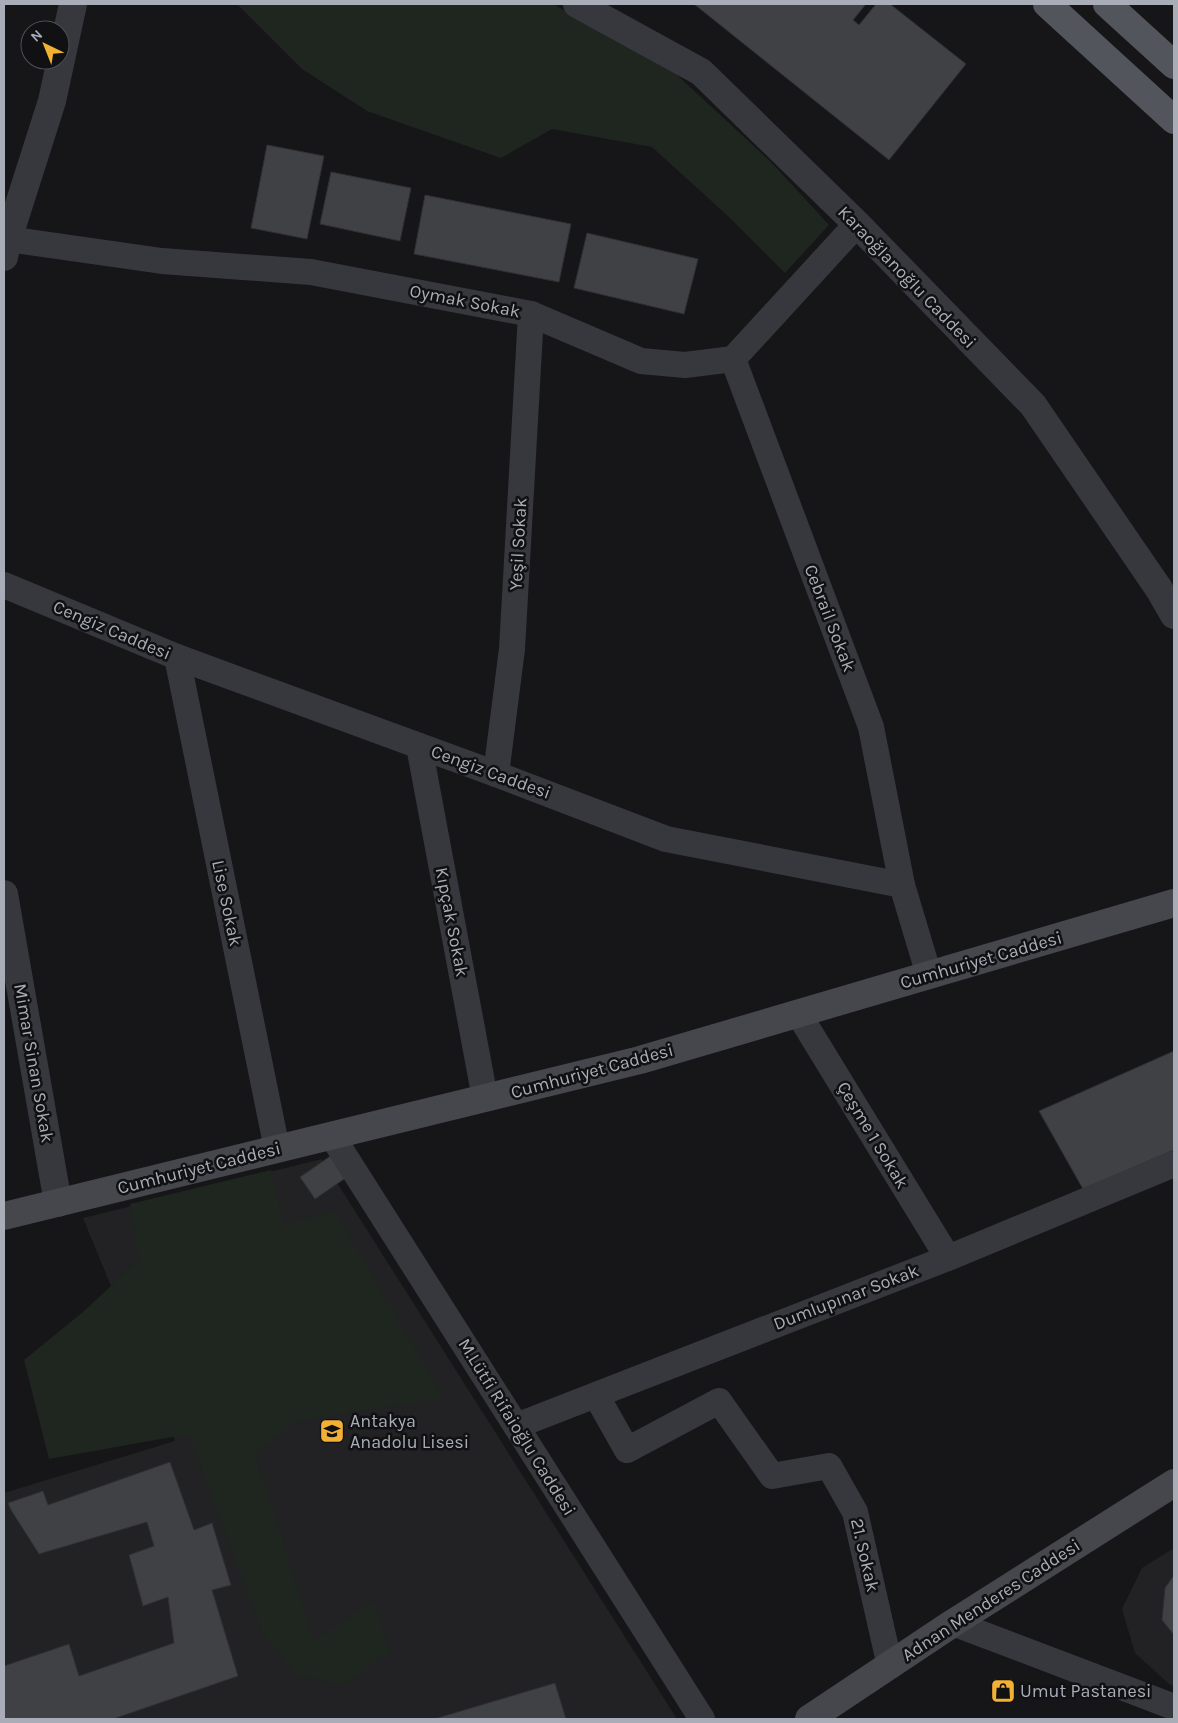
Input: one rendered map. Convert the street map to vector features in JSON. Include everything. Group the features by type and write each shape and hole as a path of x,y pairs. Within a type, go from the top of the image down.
{"main road":[{"path":"1047,4 1174,120"},
{"path":"1107,4 1174,65"},
{"name":"Cumhuriyet Caddesi","path":"4,1216 640,1060 1174,904"},
{"name":"Adnan Menderes Caddesi","path":"809,1719 953,1623 1174,1484"}],"street":[{"path":"6,248 52,101 73,4"},
{"name":"Karaoğlanoğlu Caddesi","path":"577,4 701,72 857,224 1033,406 1159,590 1174,616"},
{"path":"733,359 857,224"},
{"name":"Oymak Sokak","path":"6,248 311,272 532,314 641,361 685,366 733,359"},
{"name":"Yeşil Sokak","path":"496,774 512,649 532,314"},
{"name":"Cebrail Sokak","path":"733,359 871,727 902,885"},
{"name":"Cengiz Caddesi","path":"4,586 177,657 496,774 666,839 902,885"},
{"name":"Lise Sokak","path":"177,657 277,1149"},
{"name":"Kıpçak Sokak","path":"419,746 485,1098"},
{"path":"902,885 929,975"},
{"name":"Mimar Sinan Sokak","path":"4,894 58,1203"},
{"name":"Çeşme 1 Sokak","path":"798,1013 948,1258"},
{"name":"M.Lütfi Rifaioğlu Caddesi","path":"332,1136 702,1719"},
{"name":"Dumlupınar Sokak","path":"516,1426 948,1258 1174,1164"},
{"name":"21. Sokak","path":"596,1395 627,1450 719,1401 772,1476 829,1466 855,1512 890,1666"},
{"path":"953,1623 1174,1707"}],"shaded area":[{"path":"237,4 553,4 675,73 771,162 829,225 785,273 729,217 652,147 552,129 501,158 367,111 302,69"},
{"name":"Antakya Anadolu Lisesi","path":"322,1159 677,1719 4,1719 4,1493 175,1441 83,1218"},
{"path":"271,1170 284,1226 334,1210 444,1398 297,1421 255,1454 314,1640 374,1601 390,1651 345,1686 296,1674 262,1632 189,1434 49,1459 24,1360 83,1312 139,1260 130,1204"},
{"path":"1174,1548 1174,1687 1135,1653 1122,1609 1142,1568"}],"building":[{"path":"694,4 866,4 853,20 859,25 876,4 890,4 966,64 889,160"},
{"path":"267,145 324,156 307,239 251,228"},
{"path":"331,172 411,188 400,241 320,224"},
{"path":"425,195 571,224 559,282 414,254"},
{"path":"587,233 698,259 684,314 574,288"},
{"path":"1174,1051 1174,1150 1083,1189 1039,1111"},
{"path":"332,1155 347,1177 315,1199 300,1177"},
{"path":"170,1462 194,1530 212,1523 231,1585 212,1590 238,1676 113,1719 4,1719 4,1666 69,1644 79,1676 174,1643 168,1597 143,1606 129,1555 154,1546 147,1522 39,1554 8,1503 43,1491 48,1505"},
{"path":"1174,1575 1174,1635 1162,1620 1165,1588"},
{"path":"555,1683 566,1719 434,1719"}],"place":[{"name":"Antakya Anadolu Lisesi","path":"332,1431"},
{"name":"Umut Pastanesi","path":"1003,1691"}]}
